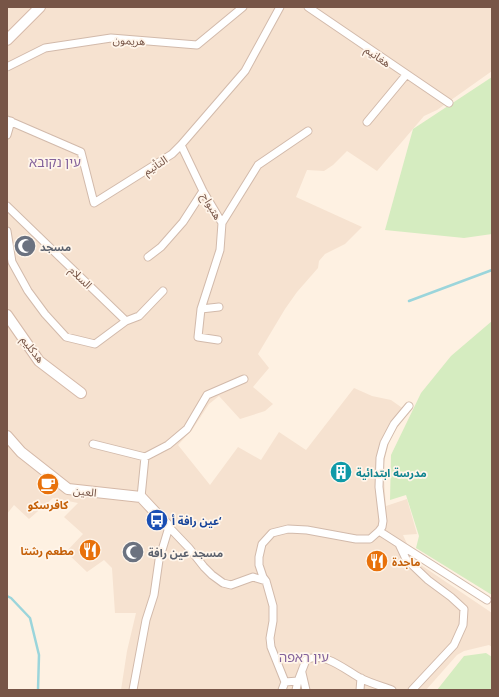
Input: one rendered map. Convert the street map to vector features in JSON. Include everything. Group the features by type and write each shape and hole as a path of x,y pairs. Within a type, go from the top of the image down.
{"street":[{"path":"7,40 40,7"},
{"name":"هريمون","path":"7,67 45,48 111,38 197,45 243,7"},
{"name":"التأنيم","path":"9,120 80,152 94,203 172,154 181,145 246,71 280,7"},
{"name":"هغانيم","path":"308,7 449,103"},
{"path":"367,122 406,75"},
{"path":"7,135 9,120"},
{"path":"222,222 258,165 308,131"},
{"name":"هتبواح","path":"181,145 203,191 222,222 220,250 201,309 198,337 218,340"},
{"path":"148,257 161,247 183,222 203,191"},
{"name":"السلام","path":"7,206 126,321"},
{"path":"7,231 12,262 28,291 45,314 66,337 95,344 126,321 139,316 164,291"},
{"path":"201,309 219,307"},
{"name":"هدكليم","path":"7,316 40,360 81,393"},
{"path":"93,444 145,458 168,445 187,428 207,395 244,379"},
{"path":"282,690 285,682 271,647 270,638 273,621 273,606 266,581 259,565 262,544 272,533 288,529 307,530 356,540 370,539 380,531 383,521 379,487 380,458 384,443 394,424 409,406"},
{"name":"العين","path":"7,436 21,452 68,489 141,497"},
{"path":"145,458 141,497 189,548 204,567 212,575 223,582 231,584 253,577 266,581"},
{"path":"133,690 146,620 154,595 159,560 169,527"},
{"path":"380,531 487,600"},
{"path":"399,544 406,559 428,580 464,609 463,625 454,645 412,690"},
{"path":"296,690 306,660 313,656 334,662 361,678 392,690"},
{"path":"302,673 306,690"},
{"path":"360,690 361,678"},
{"path":"285,682 298,681"}],"shaded area":[{"name":"עין נקובא","path":"7,7 492,7 492,71 437,110 424,116 377,171 347,151 333,165 324,171 307,170 296,197 362,227 345,244 325,254 319,261 318,268 297,292 285,309 258,354 269,368 253,387 273,404 265,411 240,419 219,396 209,404 192,430 178,445 210,485 238,447 261,460 279,432 306,450 354,388 372,396 391,400 408,412 390,438 383,466 386,506 407,499 417,534 403,535 415,561 492,613 492,647 489,645 464,651 457,655 426,690 121,690 127,651 136,613 115,613 112,568 104,560 87,572 66,552 83,534 64,517 78,503 53,498 29,519 14,505 7,514"}],"green space":[{"path":"492,77 492,234 464,238 385,230 413,129"},
{"path":"492,321 492,595 416,548 419,536 406,495 390,500 391,455 421,393 451,356"},
{"path":"486,653 492,657 492,690 437,690 464,656"}],"waterway":[{"path":"409,301 492,270"},
{"path":"7,596 11,598 30,618 39,655 38,690"}],"place":[{"name":"مسجد","path":"25,246"},
{"name":"مدرسة ابتدائية","path":"341,472"},
{"name":"كافرسكو","path":"48,484"},
{"name":"عين رافة أ‘","path":"157,520"},
{"name":"مطعم رشتا","path":"90,550"},
{"name":"مسجد عين رافة","path":"133,552"},
{"name":"ماجدة","path":"377,561"}],"district":[{"name":"עין נקובא","path":"55,162"},
{"name":"עין ראפה","path":"304,657"}]}
